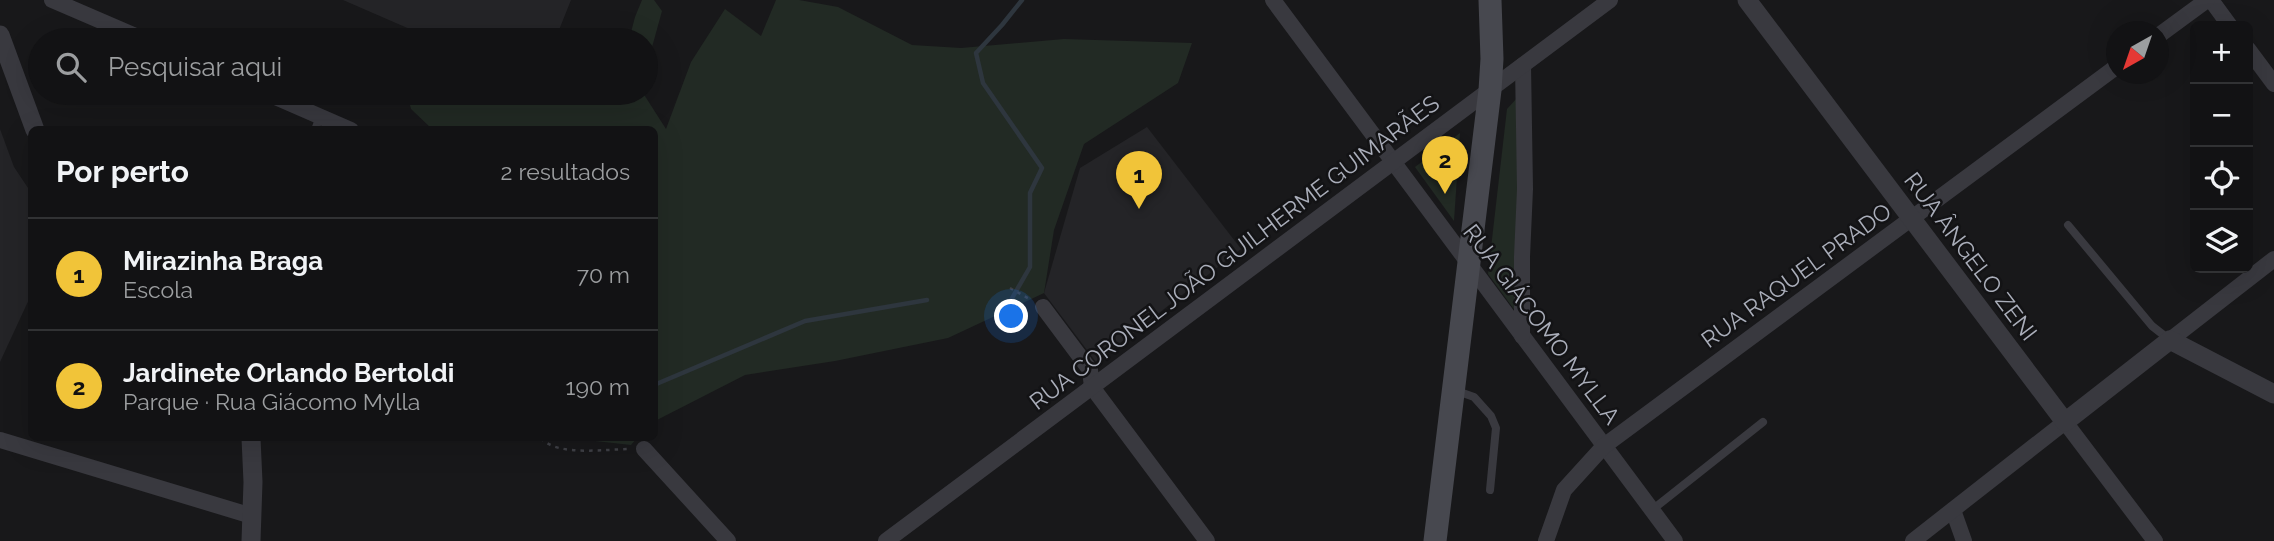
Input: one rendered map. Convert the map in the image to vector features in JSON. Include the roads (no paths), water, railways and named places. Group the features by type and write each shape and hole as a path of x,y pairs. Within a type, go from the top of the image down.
{"main road":[{"path":"1435,541 1490,90 1490,0"}],"street":[{"path":"52,0 117,28"},
{"name":"RUA GIÁCOMO MYLLA","path":"1273,0 1675,541"},
{"name":"RUA CORONEL JOÃO GUILHERME GUIMARÃES","path":"886,541 904,536 1092,387 1610,0"},
{"name":"RUA ÂNGELO ZENI","path":"1748,0 2155,541"},
{"path":"2169,28 2209,0 2226,21"},
{"path":"0,35 33,126"},
{"path":"2253,57 2274,84"},
{"path":"1522,336 1521,257 1525,189 1523,65"},
{"name":"RUA RAQUEL PRADO","path":"1546,541 1564,490 1604,446 2106,74"},
{"path":"287,105 318,123"},
{"path":"1913,541 2274,259"},
{"path":"1043,307 1090,370 1092,387 1207,541"},
{"path":"2171,340 2274,394"},
{"path":"0,440 252,516"},
{"path":"251,441 251,541"},
{"path":"644,449 728,541"},
{"path":"1953,510 1964,541"}],"lane":[{"path":"2068,225 2152,326 2171,340"},
{"path":"1454,390 1474,397 1491,416 1496,428 1490,490"},
{"path":"1652,510 1763,422"}],"waterway":[{"path":"1011,300 1030,267 1030,193 1042,168 983,83 976,53 1022,0"},
{"path":"658,383 805,321 927,300"}],"place":[{"name":"Jardinete Orlando Bertoldi","path":"1445,194"},
{"name":"Mirazinha Braga","path":"1139,209"}]}
